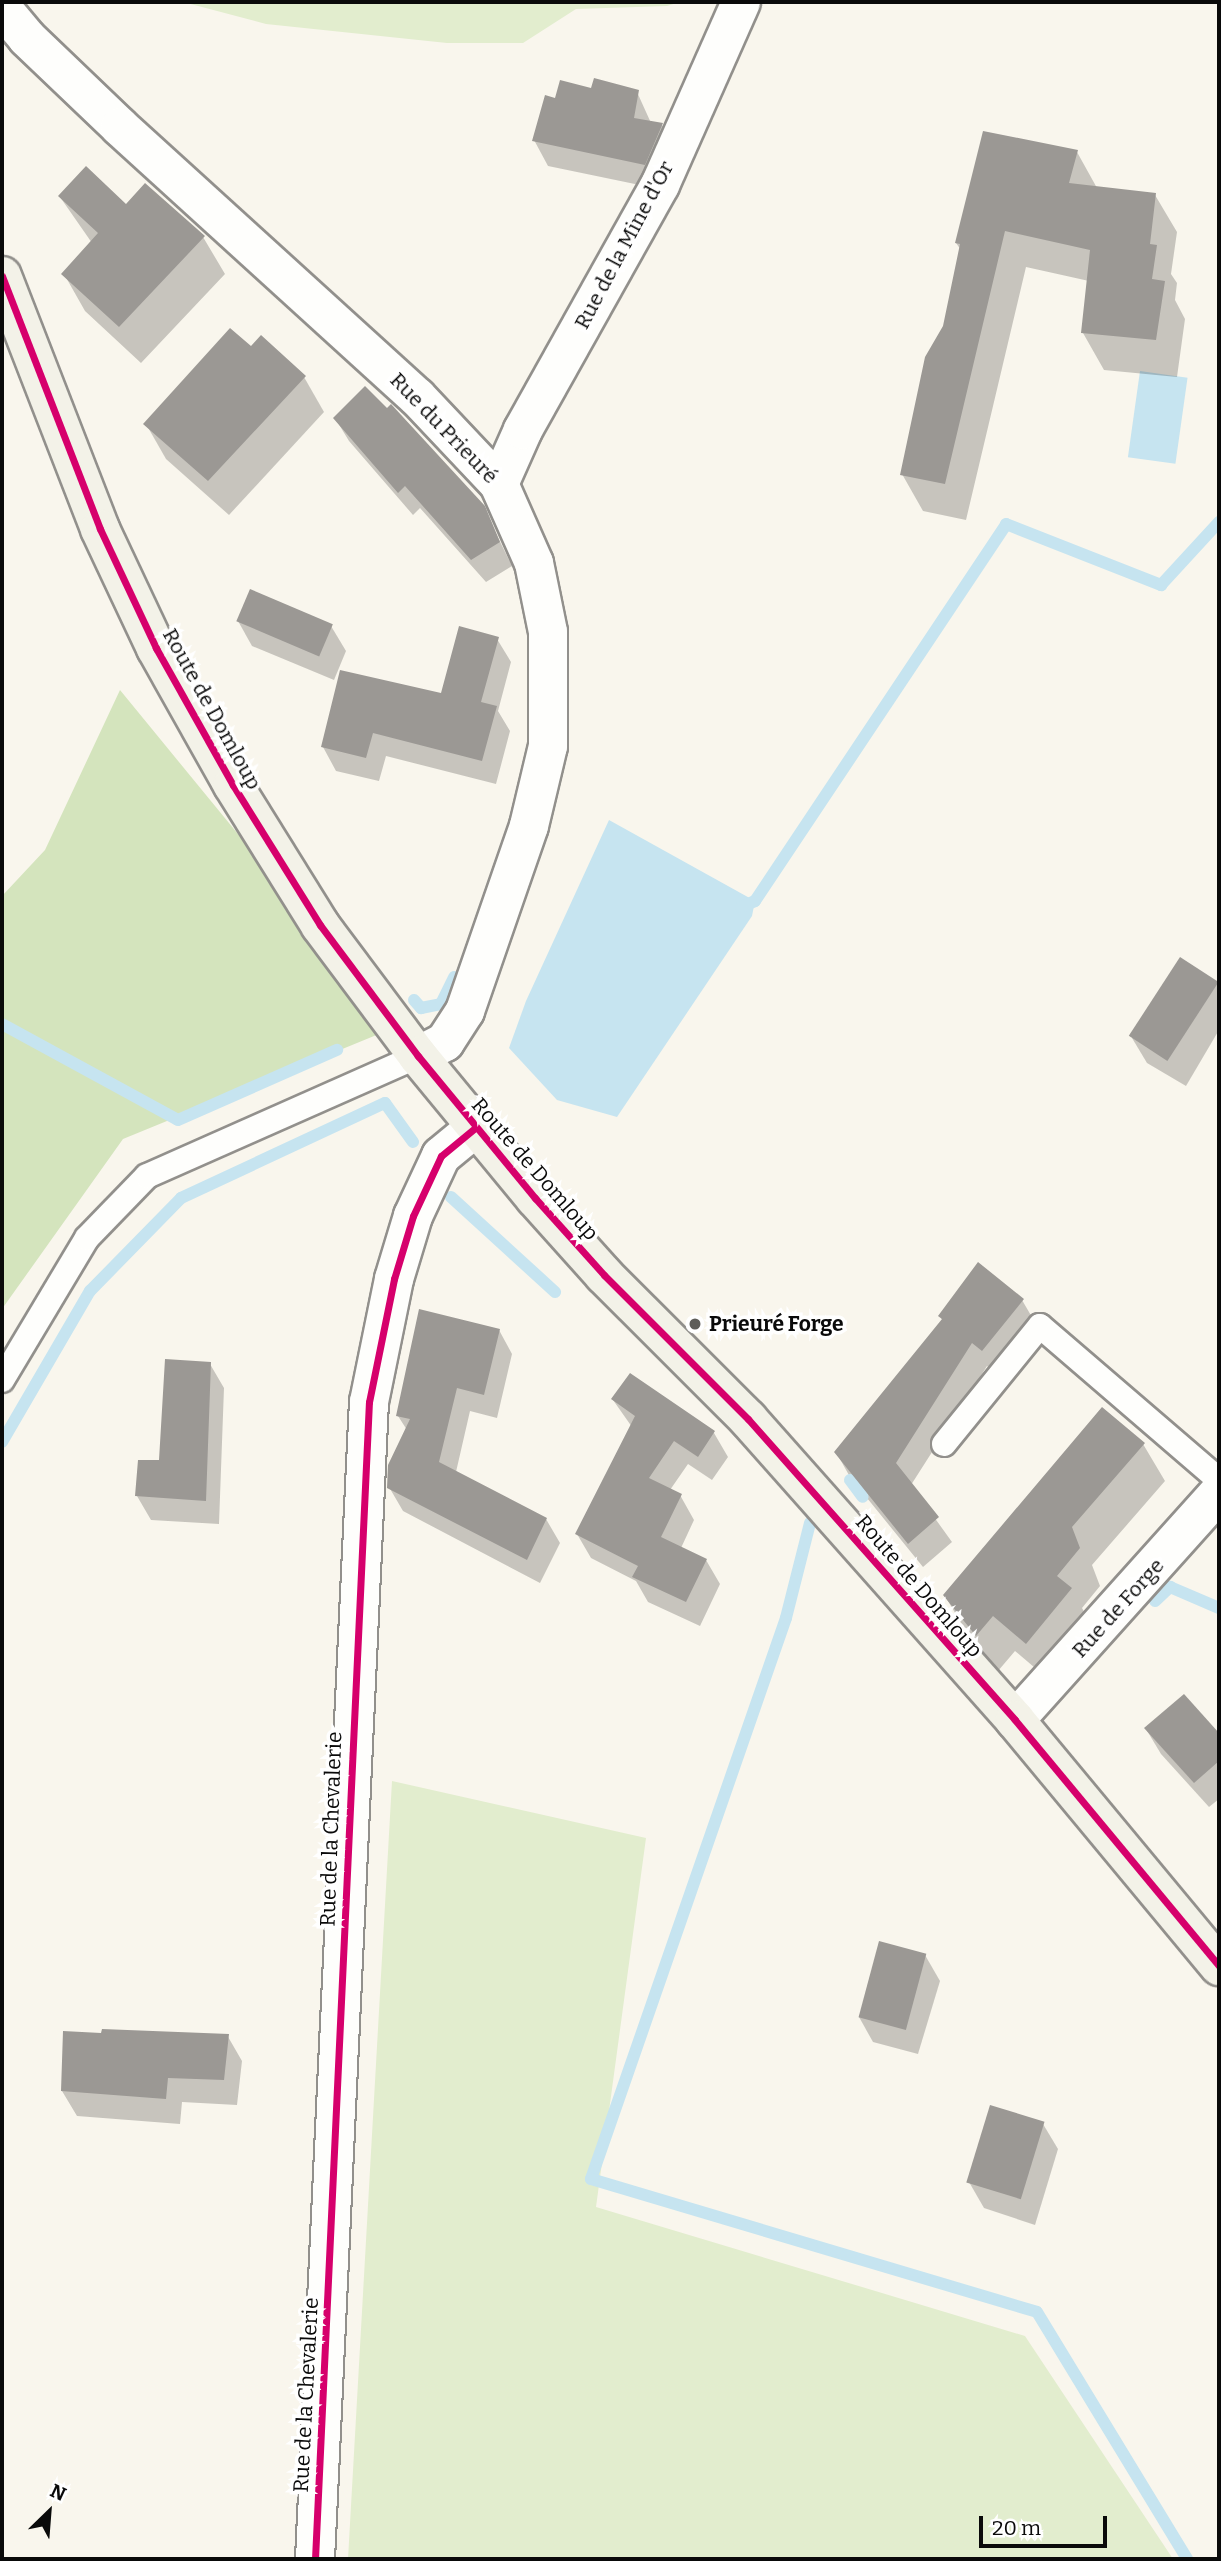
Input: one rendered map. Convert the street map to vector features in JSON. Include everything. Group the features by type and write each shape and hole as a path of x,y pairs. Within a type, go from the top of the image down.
{"street":[{"name":"Rue de la Mine d'Or","path":"499,484 523,429 660,185 741,2"},
{"name":"Rue du Prieuré","path":"2,8 27,38 120,127 417,397 499,484 534,563 548,632 548,746 529,826 465,1011 445,1042 418,1056"},
{"name":"Route de Domloup","path":"2,276 100,528 156,648 233,785 320,925 475,1128 604,1275 748,1419 1015,1720 1219,1966"},
{"name":"Rue de la Chevalerie","path":"315,2559 369,1402 394,1279 413,1216 441,1156 475,1128"},
{"name":"Rue de Forge","path":"1015,1720 1219,1493"}],"lane":[{"path":"2,1380 87,1238 147,1176 418,1056"},
{"path":"944,1444 1040,1326 1219,1480"}],"green space":[{"path":"183,2 680,2 667,6 576,9 523,43 447,43 266,24"},
{"path":"120,690 396,1027 123,1139 2,1309 2,896 45,850"},
{"path":"392,1781 646,1838 596,2207 1025,2336 1173,2559 348,2559"}],"water":[{"path":"1140,371 1188,378 1175,464 1128,457"},
{"path":"609,820 755,901 752,916 617,1117 557,1100 509,1048 526,1001"}],"building":[{"path":"594,78 639,90 634,118 663,123 645,165 532,141 545,95 555,98 560,80 591,88"},
{"path":"983,131 1078,150 1069,183 1156,193 1150,244 1157,245 1152,279 1165,281 1156,340 1081,333 1090,250 1005,231 945,484 900,475 925,357 943,326 960,244 955,243"},
{"path":"86,166 126,204 145,183 205,236 119,327 61,274 98,233 58,196"},
{"path":"230,328 251,346 261,335 306,376 208,481 143,424"},
{"path":"365,386 387,408 391,404 485,506 500,542 471,560 405,486 398,493 333,418"},
{"path":"250,589 333,624 319,656 236,621"},
{"path":"459,626 499,637 481,702 497,706 482,761 373,733 366,758 321,747 340,670 441,693"},
{"path":"1180,957 1219,982 1167,1061 1129,1036"},
{"path":"978,1262 1024,1299 982,1351 972,1343 896,1463 939,1517 908,1544 834,1452 942,1319 938,1316"},
{"path":"419,1309 500,1329 484,1395 457,1388 439,1462 547,1518 527,1560 387,1488 388,1465 410,1419 396,1416"},
{"path":"165,1359 211,1362 206,1501 135,1496 138,1460 159,1460"},
{"path":"630,1373 715,1431 698,1457 674,1441 649,1478 682,1494 661,1537 707,1559 686,1602 632,1577 638,1566 575,1534 635,1416 611,1399"},
{"path":"1102,1407 1145,1443 1072,1527 1080,1548 1057,1576 1072,1588 1026,1644 993,1616 976,1636 943,1595"},
{"path":"1184,1694 1219,1733 1219,1761 1194,1783 1144,1728"},
{"path":"879,1941 926,1954 906,2030 859,2017"},
{"path":"102,2029 229,2034 224,2080 168,2078 166,2099 61,2091 63,2031 101,2033"},
{"path":"990,2105 1045,2122 1021,2199 966,2182"}],"waterway":[{"path":"741,907 755,901 1006,524 1161,585 1219,522"},
{"path":"414,1000 421,1008 441,1004 454,977"},
{"path":"2,1024 178,1120 337,1050"},
{"path":"2,1442 90,1291 181,1198 385,1103 413,1142"},
{"path":"451,1197 555,1292"},
{"path":"850,1480 863,1497"},
{"path":"810,1523 786,1618 591,2179 1037,2312 1187,2559"},
{"path":"1155,1601 1170,1587 1219,1608"}],"cycle path":[{"path":"2,276 100,529 156,648 233,785 320,925 418,1056 535,1198 604,1275 748,1419 1015,1720 1219,1966"},
{"path":"315,2559 369,1402 394,1279 413,1216 441,1156 475,1128"}],"place":[{"name":"Prieuré Forge","path":"695,1324"}]}
